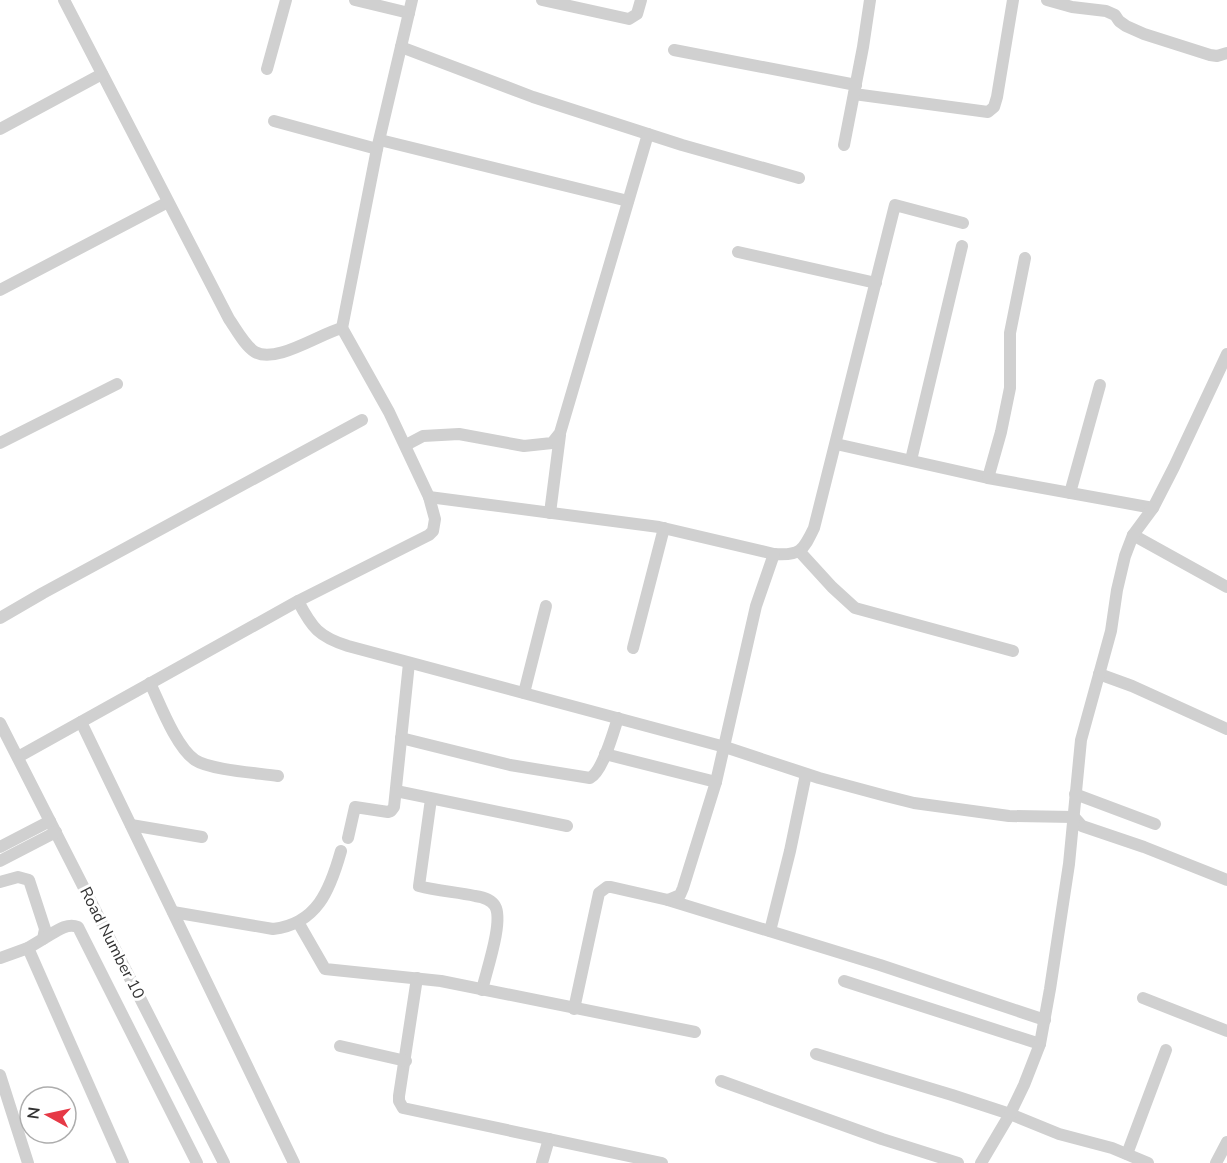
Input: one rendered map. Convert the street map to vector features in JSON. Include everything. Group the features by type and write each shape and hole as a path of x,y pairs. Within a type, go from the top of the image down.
{"street":[{"path":"64,0 229,319 253,351 266,356 283,353 342,328"},
{"path":"267,69 286,0"},
{"path":"18,757 298,601 433,531 435,519 429,497 406,445 342,328 378,145 411,6 355,0"},
{"path":"542,0 629,19 637,14 641,0"},
{"path":"844,145 870,0"},
{"path":"674,50 855,90 988,112 994,107 997,97 1013,0"},
{"path":"1047,0 1115,15 1126,26 1144,34 1210,55 1217,56 1227,53"},
{"path":"401,47 533,97 648,134 799,178"},
{"path":"0,129 102,74"},
{"path":"274,121 628,201"},
{"path":"550,513 560,434 648,134"},
{"path":"0,291 168,202"},
{"path":"429,497 664,528 774,554 788,555 800,552 814,528 895,205 963,223"},
{"path":"911,460 962,246"},
{"path":"738,252 876,283"},
{"path":"988,478 1010,388 1010,333 1025,258"},
{"path":"981,1163 1010,1114 1040,1044 1069,864 1081,740 1111,632 1120,574 1133,535 1153,508 1227,354"},
{"path":"0,443 117,384"},
{"path":"1070,493 1100,385"},
{"path":"0,618 362,420"},
{"path":"406,445 423,436 459,434 524,446 539,446 552,444 560,434"},
{"path":"836,444 988,478 1153,508"},
{"path":"633,648 664,528"},
{"path":"1133,535 1227,587"},
{"path":"800,552 855,608 1013,651"},
{"path":"668,900 680,895 683,888 716,782 756,606 774,554"},
{"path":"298,601 317,632 329,640 725,747 876,794 923,804 1009,816 1074,817 1082,826 1144,847 1227,880"},
{"path":"524,693 546,606"},
{"path":"348,838 355,807 392,811 409,663"},
{"path":"1099,674 1132,686 1227,729"},
{"path":"150,683 179,740 188,754 196,761 278,776"},
{"path":"401,738 510,765 590,778 597,773 618,718"},
{"path":"81,722 294,1163"},
{"name":"Road Number 10","path":"0,723 224,1163"},
{"path":"605,754 716,782"},
{"path":"770,931 806,774"},
{"path":"396,791 567,826"},
{"path":"1075,794 1155,824"},
{"path":"431,799 419,886 478,896 492,902 497,908 498,917 482,990"},
{"path":"131,825 202,837"},
{"path":"18,877 3,853 53,827"},
{"path":"173,912 273,929 286,927 298,922 321,902 341,851"},
{"path":"0,882 18,877 29,879 45,929 44,939"},
{"path":"573,1009 600,893 607,887 611,887 668,900 770,931 1045,1020"},
{"path":"298,922 325,969 417,978 694,1032"},
{"path":"0,958 28,948 67,926 78,927 197,1163"},
{"path":"28,948 123,1163"},
{"path":"417,978 399,1096 403,1108 662,1163"},
{"path":"844,981 1040,1044"},
{"path":"1143,998 1227,1031"},
{"path":"340,1046 406,1061"},
{"path":"1127,1154 1166,1050"},
{"path":"816,1054 1010,1114 1059,1134 1112,1148 1148,1163"},
{"path":"0,1075 28,1163"},
{"path":"721,1081 882,1140 958,1163"},
{"path":"542,1163 549,1138"},
{"path":"1216,1163 1227,1142"}]}
